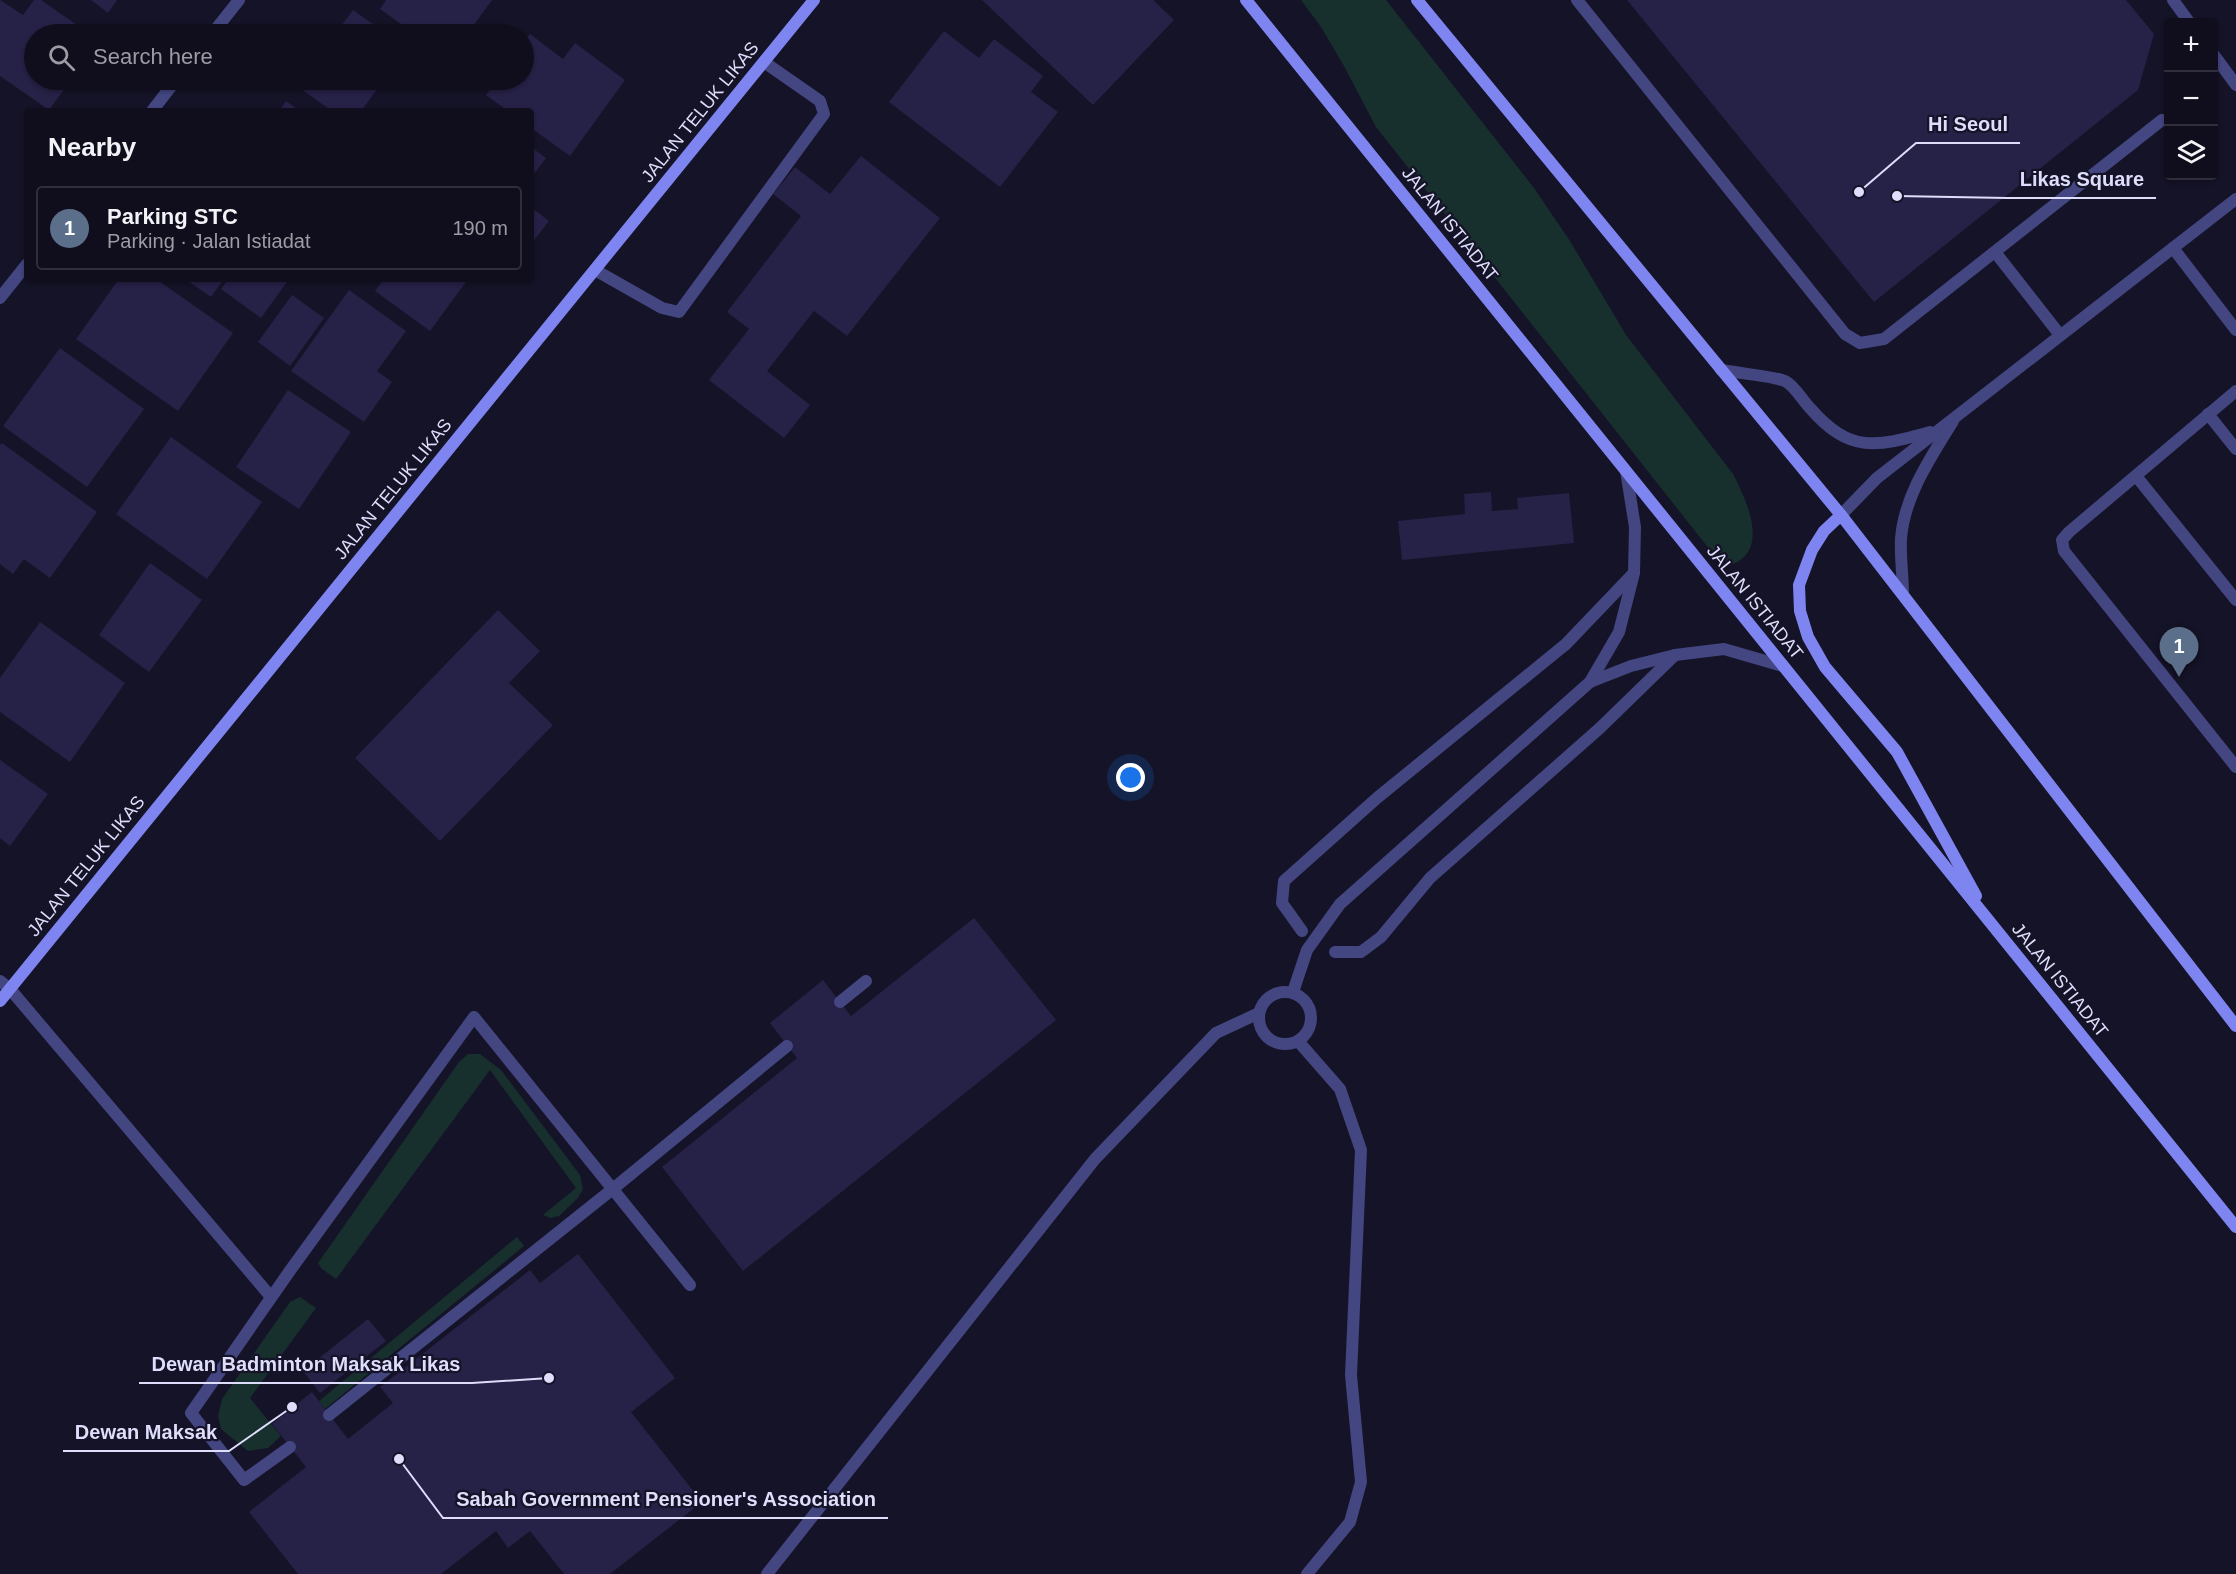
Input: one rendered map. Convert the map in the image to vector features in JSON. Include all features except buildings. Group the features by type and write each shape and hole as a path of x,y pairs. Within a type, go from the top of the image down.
{"main road":[{"name":"JALAN TELUK LIKAS","path":"0,1001 5,985 595,270 814,0"},
{"name":"JALAN ISTIADAT","path":"1246,0 2236,1227"},
{"path":"1417,0 1841,514 2236,1026"},
{"path":"1841,514 1824,531 1818,541 1799,585 1800,611 1808,637 1826,667 1897,752 1993,926"}],"street":[{"path":"220,24 239,0"},
{"path":"1577,0 1845,333 1860,343 1884,339 2162,120"},
{"path":"2173,0 2186,18"},
{"path":"2218,60 2236,85"},
{"path":"595,270 662,308 679,312 824,114 820,100 764,62"},
{"path":"154,108 168,90"},
{"path":"1841,514 1877,478 1937,430 2236,199"},
{"path":"2173,248 2236,330"},
{"path":"1995,252 2060,335"},
{"path":"0,298 24,268"},
{"path":"1721,370 1786,382 1823,424 1858,443 1889,443 1937,430"},
{"path":"2236,391 2062,540 2064,551 2236,767"},
{"path":"2208,414 2236,449"},
{"path":"1903,594 1901,537 1909,502 1924,468 1956,415"},
{"path":"1293,992 1307,951 1340,904 1590,682 1620,632 1634,573 1635,527 1626,471"},
{"path":"2136,476 2236,600"},
{"path":"1302,931 1282,903 1284,881 1377,798 1566,644 1634,573"},
{"path":"1590,682 1631,666 1675,655 1724,649 1783,666"},
{"path":"1335,952 1361,952 1381,937 1430,878 1600,728 1675,655"},
{"path":"840,1002 866,981"},
{"path":"5,985 271,1298"},
{"path":"1293,992 1301,996 1310,1011 1309,1028 1298,1041 1282,1044 1267,1037 1259,1022 1259,1013 1268,998 1275,993 1293,992"},
{"path":"767,1574 1095,1159 1216,1033 1259,1013"},
{"path":"290,1447 244,1480 191,1413 474,1017 690,1285"},
{"path":"1298,1041 1340,1089 1361,1150 1351,1375 1361,1482 1350,1522 1307,1574"},
{"path":"329,1415 788,1046"}],"green space":[{"path":"1301,0 1386,0 1534,188 1570,241 1626,335 1733,474 1744,496 1752,523 1753,536 1744,557 1733,564 1722,560 1710,550 1376,127 1321,27"},
{"path":"468,1054 480,1054 501,1070 580,1175 583,1189 578,1198 559,1216 550,1218 543,1215 576,1188 490,1070 336,1279 322,1269 318,1263 459,1062"},
{"path":"517,1237 524,1246 325,1409 319,1401"},
{"path":"300,1297 316,1308 250,1398 281,1436 268,1448 248,1451 221,1429 218,1416 222,1399 290,1302"}],"place":[{"name":"Hi Seoul","path":"1859,192"},
{"name":"Likas Square","path":"1897,196"},
{"name":"Parking STC","path":"2179,677"},
{"name":"Dewan Badminton Maksak Likas","path":"549,1378"},
{"name":"Dewan Maksak","path":"292,1407"},
{"name":"Sabah Government Pensioner's Association","path":"399,1459"}]}
